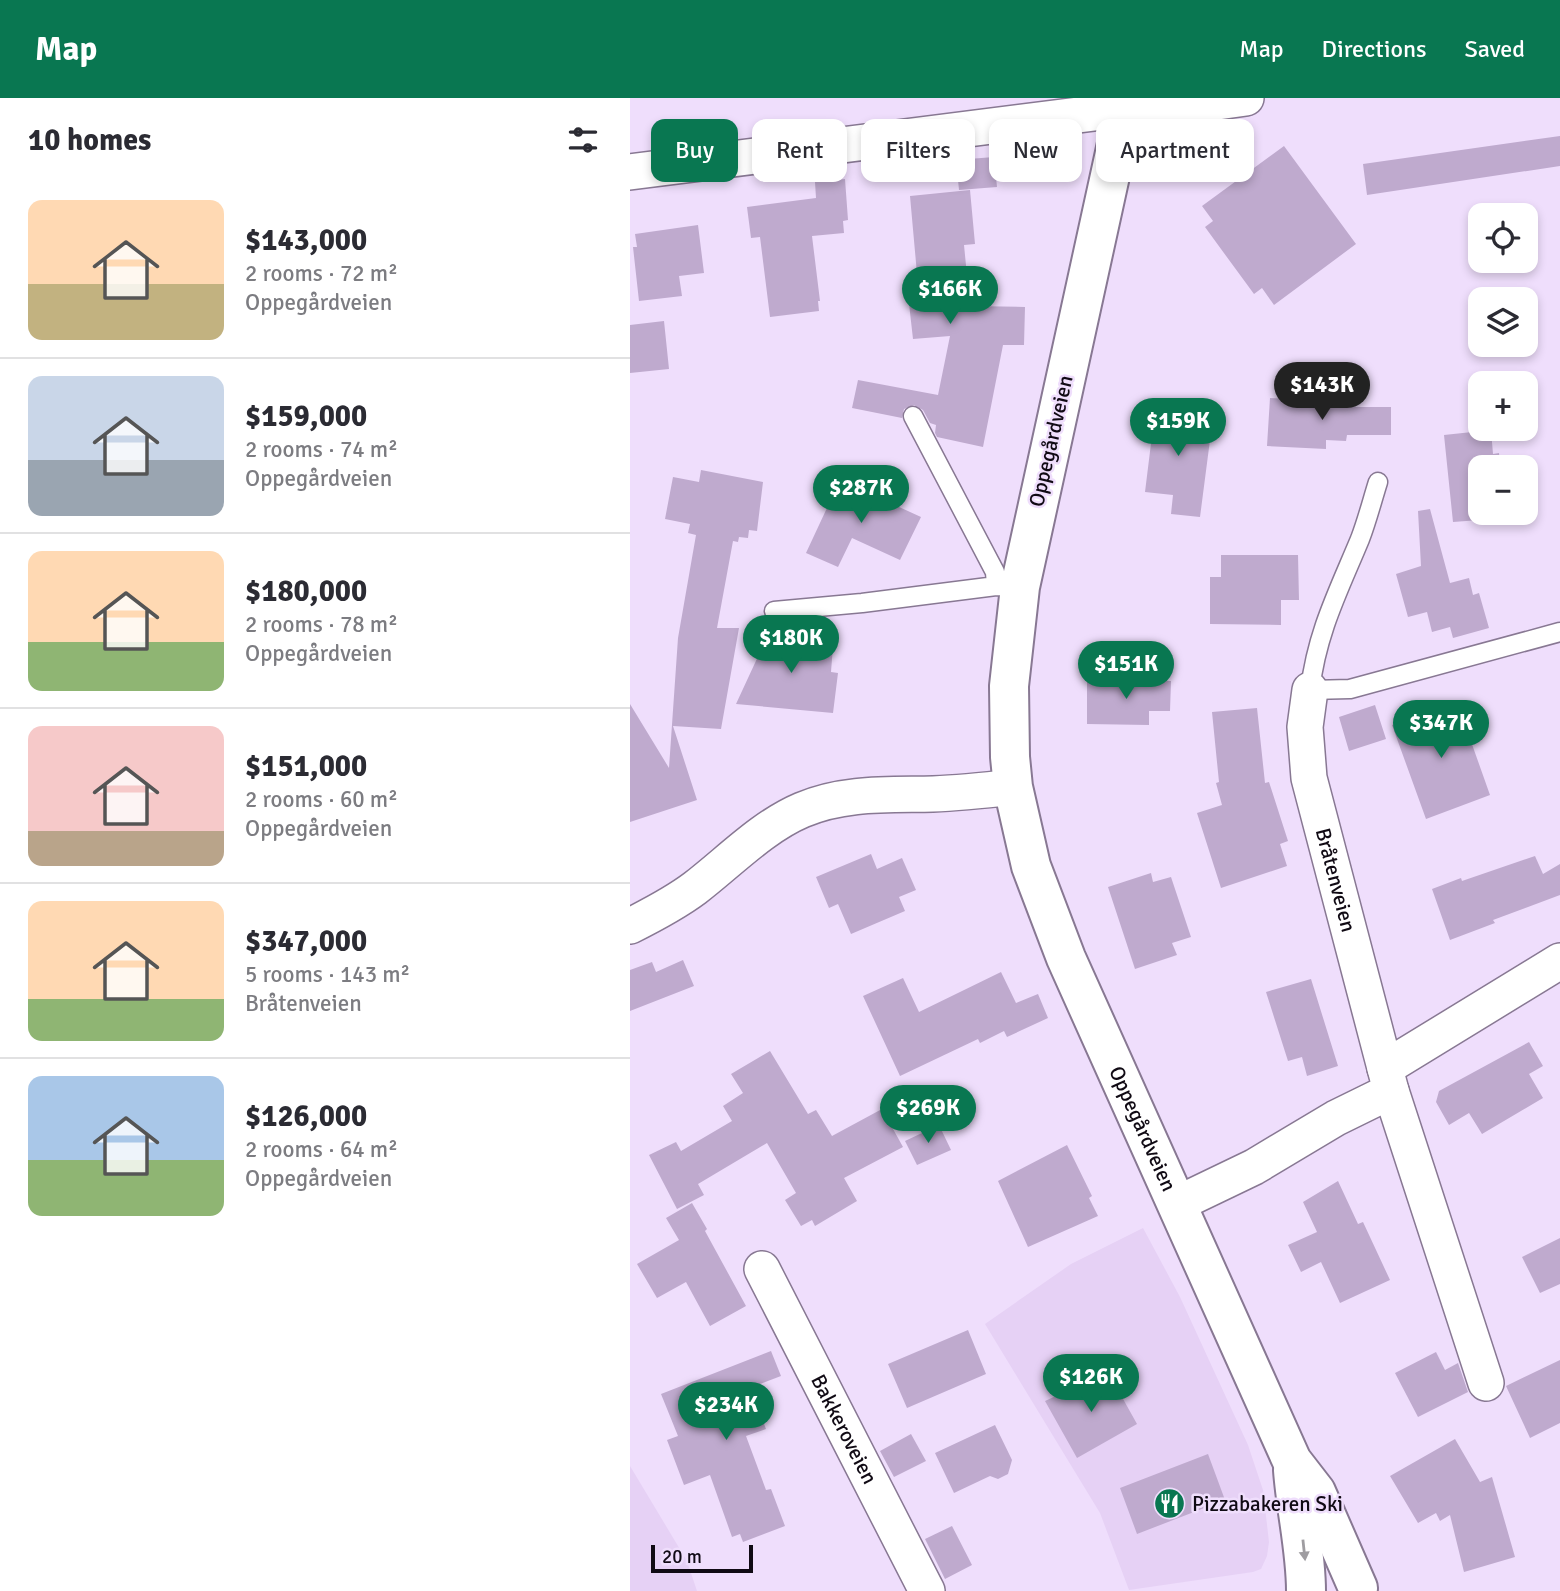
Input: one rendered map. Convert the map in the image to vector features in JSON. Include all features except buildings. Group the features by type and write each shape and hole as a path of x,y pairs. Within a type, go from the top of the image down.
{"main road":[{"name":"Oppegårdveien","path":"1126,103 1008,586 1010,757 1013,787 1031,866 1051,922 1102,1041 1292,1461 1316,1492 1360,1590"},
{"name":"Oppegårdveien","path":"1292,1461 1295,1500 1304,1548 1306,1591"},
{"path":"1312,1591 1334,1585 1360,1590"}],"street":[{"path":"630,172 1126,103 1175,107 1246,98"},
{"name":"Bråtenveien","path":"1310,690 1305,727 1309,778 1388,1080 1486,1383"},
{"path":"630,926 662,910 692,890 776,824 826,800 847,796 937,794 1013,787"},
{"path":"1177,1204 1254,1167 1336,1118 1560,961"},
{"name":"Bakkeroveien","path":"762,1269 927,1591"}],"lane":[{"path":"913,416 995,572 1008,586"},
{"name":"Bråtenveien","path":"1310,690 1314,658 1324,624 1361,536 1378,482"},
{"path":"775,611 1008,586"},
{"path":"1310,690 1350,689 1560,632"}],"shaded area":[{"path":"1143,1228 1180,1297 1248,1445 1263,1490 1269,1542 1261,1569 1253,1572 1129,1590 1100,1513 985,1324 1071,1264"},
{"path":"630,1466 687,1561 697,1591 630,1591"}],"place":[{"name":"Pizzabakeren Ski","path":"1169,1504"}]}
